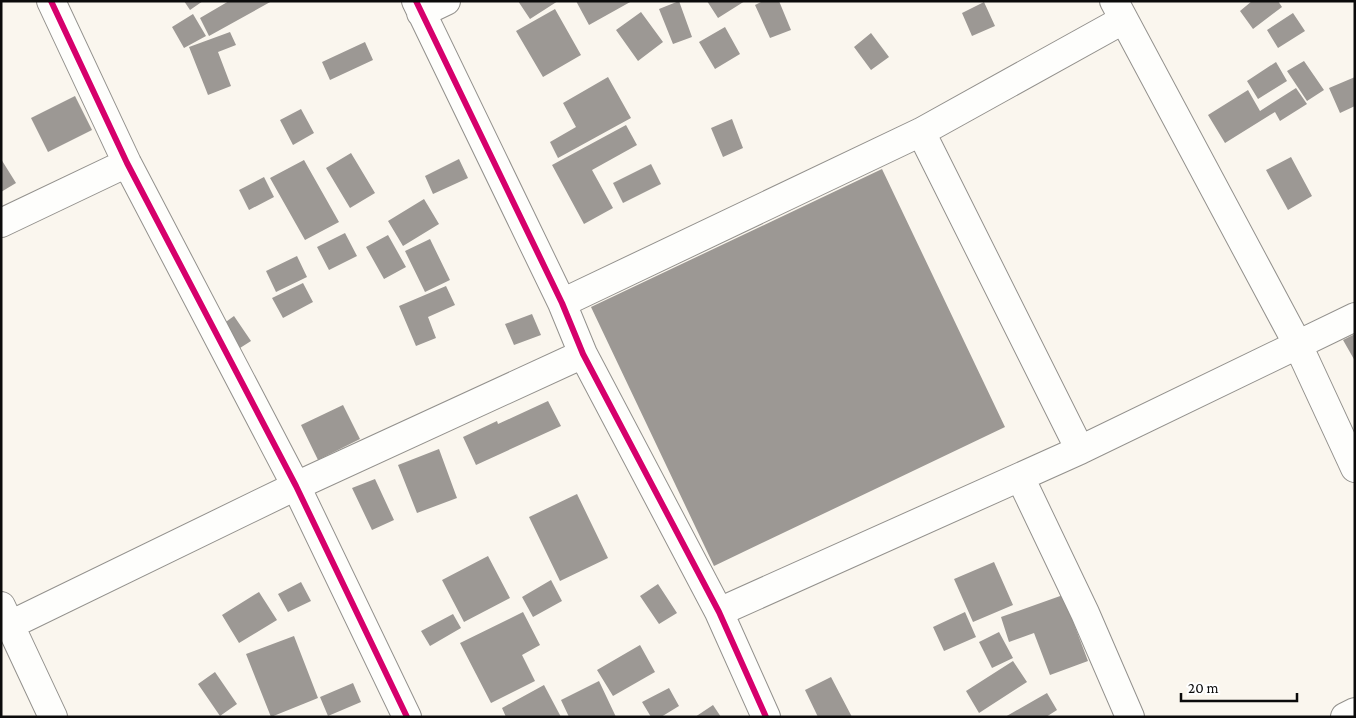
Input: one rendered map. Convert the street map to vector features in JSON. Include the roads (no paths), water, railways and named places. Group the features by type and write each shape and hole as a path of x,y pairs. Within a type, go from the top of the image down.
{"street":[{"path":"51,1 127,163 296,486 407,717"},
{"path":"446,1 418,7 562,303 583,354 718,612 766,717"},
{"path":"562,303 921,132 1119,11 1298,345 1355,468"},
{"path":"921,132 1080,450"},
{"path":"1,223 127,163"},
{"path":"718,612 1080,450 1355,317"},
{"path":"53,717 6,615 296,486 583,354"},
{"path":"1020,477 1085,612 1130,717"},
{"path":"1345,717 1355,712"}]}
